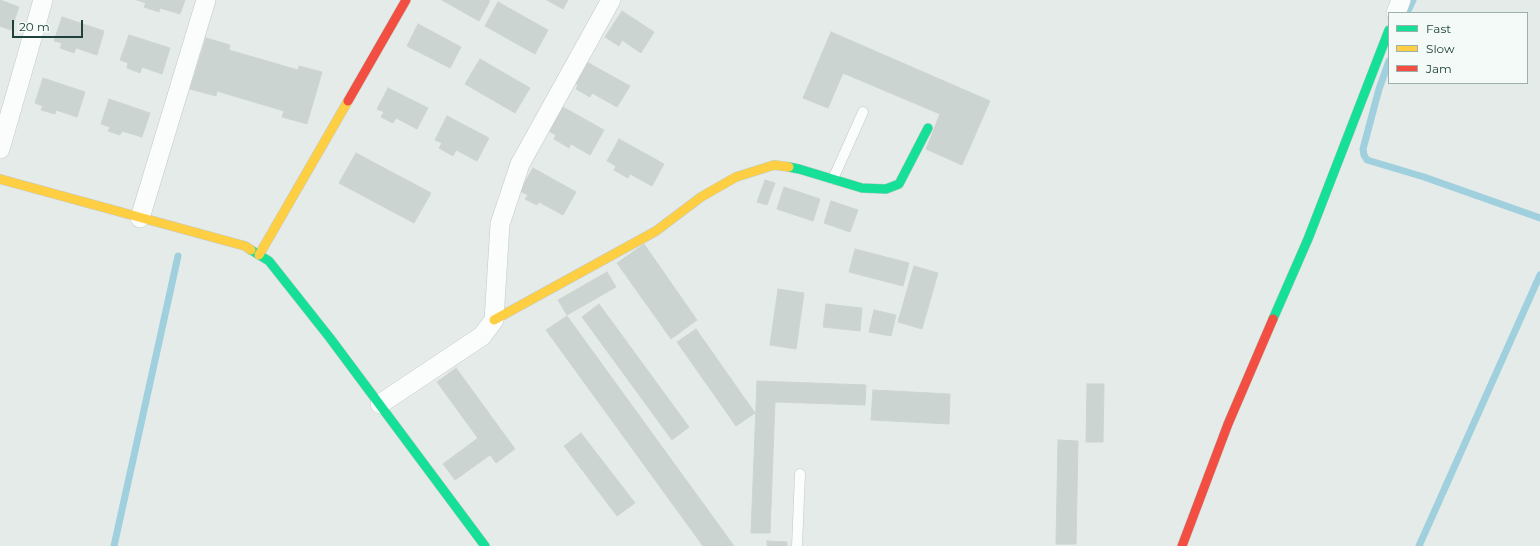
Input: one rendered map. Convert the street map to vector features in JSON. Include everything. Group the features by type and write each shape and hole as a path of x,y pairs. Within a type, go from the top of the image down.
{"street":[{"path":"0,149 43,0"},
{"path":"140,218 206,0"},
{"path":"259,255 406,0"},
{"path":"494,320 500,224 520,164 611,0"},
{"path":"1396,12 1401,0"},
{"path":"1182,546 1228,424 1308,239 1388,33"},
{"path":"380,404 482,336 494,320 656,231 701,197 736,177 774,165 799,170 862,188 886,189 899,184 928,128"},
{"path":"0,179 245,246 269,261 330,338 485,546"}],"lane":[{"path":"833,179 863,112"},
{"path":"797,546 800,474"}],"building":[{"path":"0,0 19,7 11,30 0,26"},
{"path":"137,0 185,0 180,14 160,8 159,12 144,7 146,3"},
{"path":"442,0 488,0 490,1 479,21"},
{"path":"547,0 568,0 563,9"},
{"path":"498,2 548,30 535,54 485,26"},
{"path":"622,11 654,32 641,53 622,40 619,46 605,37"},
{"path":"62,17 104,31 97,55 76,48 74,53 60,48 62,43 54,41"},
{"path":"418,24 461,47 450,68 407,46"},
{"path":"831,32 990,101 962,165 926,149 940,114 843,73 828,108 803,98"},
{"path":"129,35 170,48 162,74 142,67 140,73 127,68 128,63 120,60"},
{"path":"206,38 230,45 229,50 298,70 299,66 322,72 307,124 282,117 284,111 217,91 216,96 190,89"},
{"path":"480,59 530,88 515,113 465,84"},
{"path":"585,61 630,86 617,107 592,93 590,97 576,89 578,85 573,82"},
{"path":"43,78 85,92 77,117 56,110 55,114 41,110 43,106 35,103"},
{"path":"388,88 428,108 417,129 396,118 393,123 381,117 384,112 377,109"},
{"path":"109,99 150,113 142,137 122,131 120,135 108,131 110,127 101,124"},
{"path":"561,106 604,130 590,155 571,144 569,148 554,139 556,135 547,130"},
{"path":"447,116 489,138 477,161 456,150 453,156 439,148 442,143 435,140"},
{"path":"619,139 664,164 652,186 630,174 628,178 614,170 616,166 607,161"},
{"path":"356,153 431,193 414,223 339,183"},
{"path":"533,168 576,192 563,215 539,202 537,205 525,199 528,195 520,191"},
{"path":"765,180 775,183 767,205 757,202"},
{"path":"784,187 820,199 813,221 777,209"},
{"path":"831,201 858,210 850,232 824,223"},
{"path":"644,244 697,320 671,339 617,263"},
{"path":"855,249 909,263 903,286 849,272"},
{"path":"914,266 938,273 922,329 898,322"},
{"path":"607,272 616,287 567,315 558,300"},
{"path":"778,289 804,293 796,349 770,345"},
{"path":"599,304 689,427 672,440 582,317"},
{"path":"826,304 862,308 860,331 823,327"},
{"path":"874,310 896,315 891,336 869,332"},
{"path":"567,316 734,546 703,546 546,330"},
{"path":"696,329 755,413 736,426 677,342"},
{"path":"456,368 515,449 496,463 437,382"},
{"path":"757,381 866,385 865,405 775,402 770,533 751,533"},
{"path":"1087,384 1104,384 1103,442 1086,442"},
{"path":"873,390 950,394 949,424 871,420"},
{"path":"581,433 635,503 617,516 564,446"},
{"path":"478,438 490,455 455,480 443,464"},
{"path":"1058,440 1078,441 1076,544 1056,544"},
{"path":"767,541 787,542 787,546 767,546"}],"waterway":[{"path":"1407,12 1413,0"},
{"path":"1388,64 1379,89 1363,149 1367,160 1424,177 1540,218"},
{"path":"114,546 178,256"},
{"path":"1419,546 1540,275"}],"traffic: fast":[{"path":"1273,319 1308,239 1388,33"},
{"path":"789,167 862,188 886,189 899,184 928,128"},
{"path":"251,250 269,261 330,338 485,546"}],"traffic: slow":[{"path":"259,255 348,101"},
{"path":"494,320 656,231 701,197 736,177 774,165 789,167"},
{"path":"0,179 245,246 251,250"}],"traffic: jam":[{"path":"348,101 406,0"},
{"path":"1182,546 1228,424 1273,319"}]}
